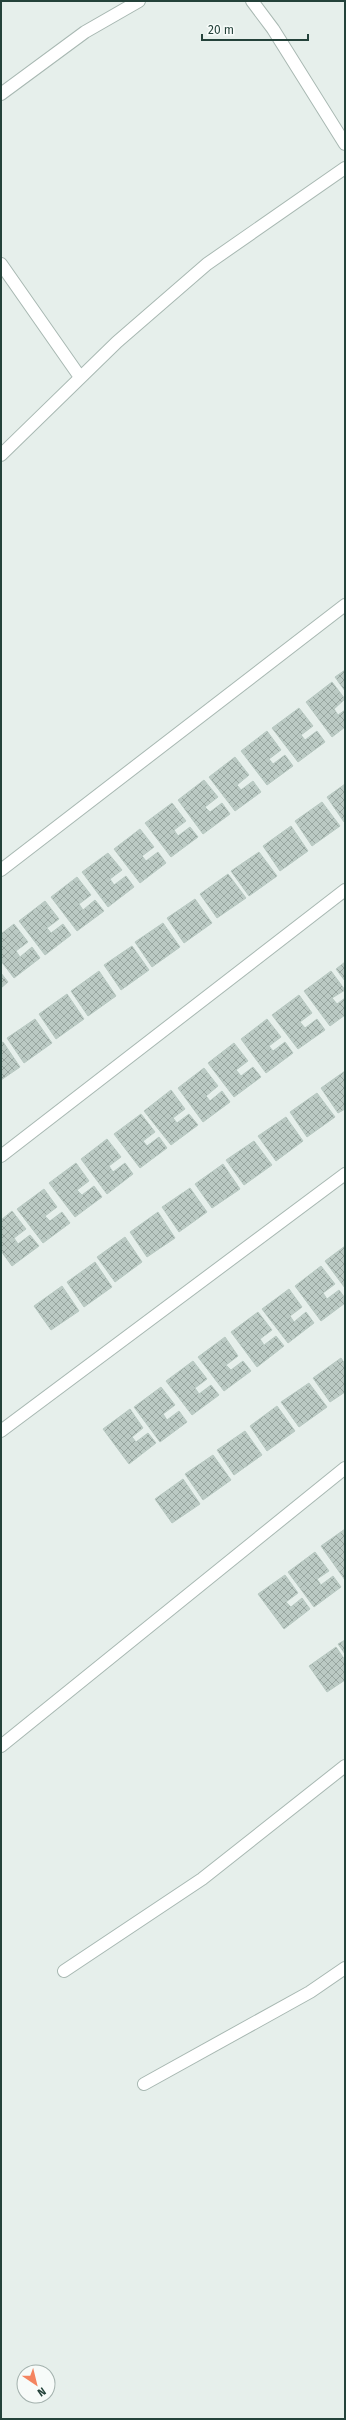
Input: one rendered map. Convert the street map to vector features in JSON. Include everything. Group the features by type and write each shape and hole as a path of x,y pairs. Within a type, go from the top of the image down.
{"street":[{"path":"1,94 85,32 138,1"},
{"path":"252,1 273,29 345,144"},
{"path":"1,455 80,377 207,264 345,168"},
{"path":"1,264 80,377"},
{"path":"1,870 345,605"},
{"path":"1,1156 345,890"},
{"path":"1,1431 345,1174"},
{"path":"1,1746 345,1468"},
{"path":"64,1971 202,1880 345,1766"},
{"path":"144,2084 310,1992 345,1968"}],"building":[{"path":"345,670 345,691 335,677"},
{"path":"332,682 345,699 334,709 338,715 345,710 345,727 332,737 306,702"},
{"path":"299,708 313,726 301,735 305,740 317,731 325,742 298,762 272,728"},
{"path":"267,731 281,750 269,759 273,764 285,755 293,766 267,785 241,751"},
{"path":"235,757 249,775 237,785 241,790 253,781 261,792 235,811 209,777"},
{"path":"204,780 218,797 205,807 210,812 222,803 230,814 203,834 178,800"},
{"path":"345,784 345,821 344,822 327,797"},
{"path":"322,802 340,826 312,846 295,821"},
{"path":"172,803 186,821 174,830 178,836 190,827 198,837 171,857 145,823"},
{"path":"291,826 308,851 280,871 263,846"},
{"path":"140,829 154,847 142,856 146,861 158,852 166,863 140,883 114,849"},
{"path":"259,852 277,876 249,896 231,871"},
{"path":"108,853 122,870 110,879 114,885 126,876 134,887 108,907 82,872"},
{"path":"228,874 246,898 217,918 200,894"},
{"path":"77,877 91,895 79,904 83,910 95,900 104,911 77,931 51,897"},
{"path":"195,899 212,923 184,943 167,918"},
{"path":"45,901 59,919 47,928 51,933 63,924 71,935 45,955 19,921"},
{"path":"163,923 180,947 152,967 135,942"},
{"path":"14,924 28,942 16,951 20,957 32,947 40,958 14,978 1,961 1,934"},
{"path":"132,946 149,970 121,990 104,965"},
{"path":"345,962 345,981 336,969"},
{"path":"99,971 116,996 88,1016 71,991"},
{"path":"331,971 345,990 332,998 337,1004 345,998 345,1015 330,1026 304,991"},
{"path":"1,973 8,982 1,988"},
{"path":"67,994 84,1019 56,1039 39,1014"},
{"path":"299,995 312,1013 300,1022 305,1028 317,1019 325,1030 298,1049 272,1015"},
{"path":"35,1019 52,1043 24,1063 7,1038"},
{"path":"267,1019 281,1037 269,1046 273,1051 285,1042 293,1053 266,1073 241,1039"},
{"path":"3,1042 20,1067 1,1080 1,1043"},
{"path":"234,1043 248,1061 236,1070 241,1076 253,1067 261,1077 234,1097 208,1063"},
{"path":"204,1068 218,1086 206,1096 210,1101 222,1091 230,1102 203,1122 178,1088"},
{"path":"345,1071 345,1109 338,1113 321,1088"},
{"path":"171,1090 185,1109 173,1118 177,1123 189,1114 198,1125 171,1145 144,1111"},
{"path":"317,1093 335,1117 307,1137 290,1112"},
{"path":"141,1114 155,1132 143,1141 147,1146 159,1137 167,1148 140,1168 114,1134"},
{"path":"286,1117 303,1141 276,1161 258,1136"},
{"path":"107,1139 121,1157 109,1166 113,1172 125,1163 133,1174 107,1194 81,1159"},
{"path":"254,1141 272,1165 244,1185 226,1160"},
{"path":"76,1163 89,1181 77,1190 82,1195 94,1186 102,1197 75,1217 49,1183"},
{"path":"223,1164 240,1189 212,1208 195,1184"},
{"path":"190,1188 207,1212 179,1232 162,1207"},
{"path":"44,1189 57,1207 45,1216 50,1221 62,1212 70,1223 43,1243 17,1209"},
{"path":"12,1211 26,1229 14,1238 18,1244 30,1235 39,1246 12,1266 1,1251 1,1220"},
{"path":"158,1212 175,1238 147,1257 130,1232"},
{"path":"125,1237 142,1262 115,1282 97,1257"},
{"path":"345,1246 345,1288 325,1261"},
{"path":"95,1262 112,1287 84,1307 67,1282"},
{"path":"321,1266 335,1284 323,1293 327,1299 339,1290 345,1298 345,1303 321,1321 295,1286"},
{"path":"62,1286 79,1311 51,1330 34,1306"},
{"path":"289,1289 302,1307 290,1316 294,1322 306,1312 314,1323 288,1343 262,1309"},
{"path":"258,1312 272,1330 260,1339 264,1345 276,1336 284,1346 257,1367 231,1332"},
{"path":"225,1337 238,1356 226,1365 231,1370 243,1361 251,1371 224,1391 198,1357"},
{"path":"341,1358 345,1364 345,1392 330,1402 313,1378"},
{"path":"193,1361 207,1379 195,1388 199,1394 211,1385 219,1395 192,1415 166,1381"},
{"path":"309,1383 327,1407 299,1427 281,1402"},
{"path":"161,1387 175,1405 163,1414 167,1420 179,1411 187,1422 160,1442 134,1407"},
{"path":"277,1406 295,1431 267,1451 250,1426"},
{"path":"130,1409 143,1428 132,1437 136,1442 148,1433 156,1443 129,1464 103,1429"},
{"path":"245,1431 262,1455 234,1475 217,1450"},
{"path":"213,1455 231,1480 203,1500 185,1474"},
{"path":"183,1479 200,1504 172,1523 155,1499"},
{"path":"345,1529 345,1580 321,1546"},
{"path":"315,1552 329,1571 317,1579 321,1585 333,1576 341,1587 314,1607 288,1572"},
{"path":"285,1575 298,1593 286,1602 291,1607 302,1598 310,1609 284,1629 258,1594"},
{"path":"345,1640 345,1654 338,1644"},
{"path":"336,1647 345,1660 345,1680 327,1692 309,1666"}]}
